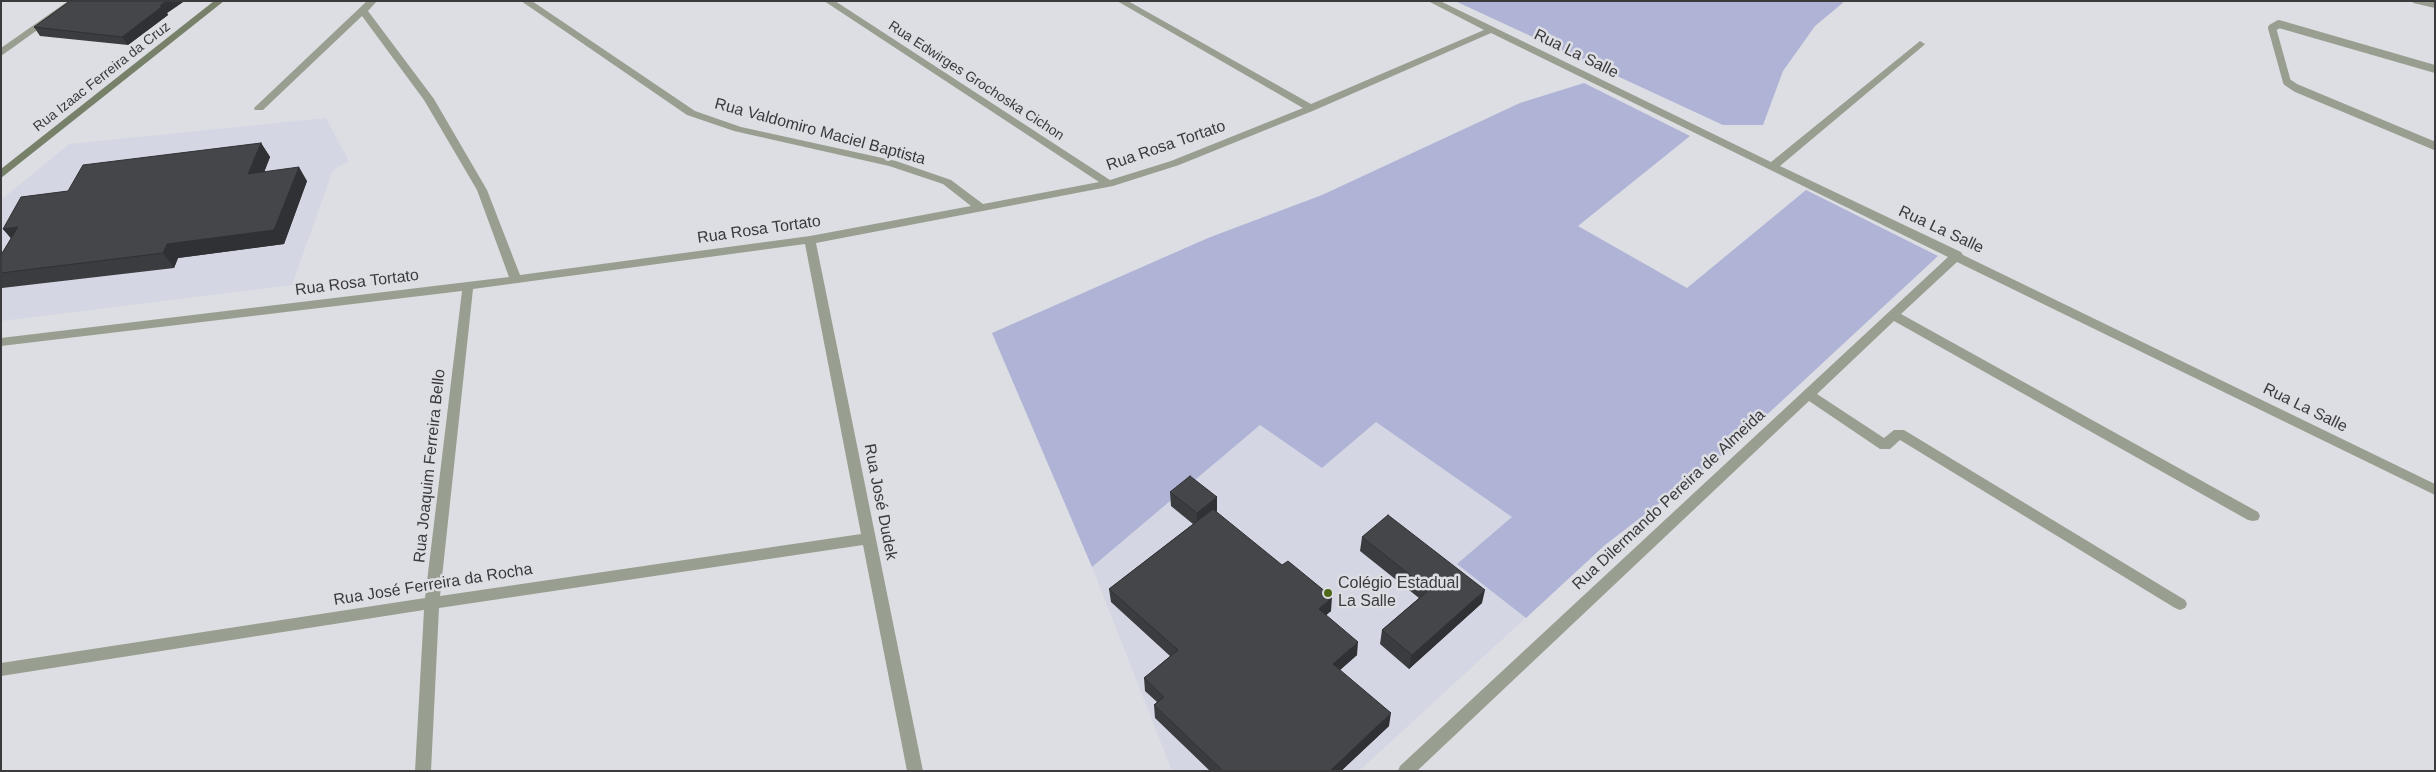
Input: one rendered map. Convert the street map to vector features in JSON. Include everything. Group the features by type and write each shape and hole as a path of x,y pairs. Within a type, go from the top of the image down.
{"main road":[{"name":"Rua Izaac Ferreira da Cruz","path":"1,175 220,1"}],"street":[{"path":"1,53 74,1"},
{"path":"259,108 372,1"},
{"name":"Rua Valdomiro Maciel Baptista","path":"525,1 691,114 738,129 892,163 947,182 982,209"},
{"name":"Rua Edwirges Grochoska Cichon","path":"828,1 1110,184"},
{"path":"1121,1 1311,108"},
{"name":"Rua La Salle","path":"1432,1 1771,168 1958,255 2435,490"},
{"path":"2416,1 2435,5"},
{"path":"363,11 429,99 482,190 516,280"},
{"name":"Rua Rosa Tortato","path":"1,342 516,280 810,240 1110,184 1175,163 1311,108 1491,30"},
{"path":"1771,168 1920,44"},
{"name":"Rua José Dudek","path":"810,240 915,771"},
{"name":"Rua Dilermando Pereira de Almeida","path":"1406,771 1958,255"},
{"name":"Rua Joaquim Ferreira Bello","path":"423,771 432,603 468,286"},
{"path":"1893,315 2253,516"},
{"path":"1808,394 1885,445 1899,433 2180,604"},
{"name":"Rua José Ferreira da Rocha","path":"1,670 432,603 870,538"}],"lane":[{"path":"2435,69 2279,24 2274,25 2272,28 2287,82 2296,88 2435,146"}],"shaded area":[{"path":"1455,1 1845,1 1815,26 1783,71 1763,125 1723,125"},
{"path":"1584,83 1690,136 1578,226 1687,288 1806,190 1938,256 1730,449 1605,545 1526,618 1457,564 1512,517 1376,422 1322,468 1260,425 1092,567 992,333 1208,238 1322,195 1520,103"},
{"path":"326,118 349,161 333,170 292,285 1,321 1,200 69,144"},
{"name":"Colégio Estadual La Salle","path":"1376,422 1512,517 1605,545 1359,771 1172,771 1092,567 1260,425 1322,468"}],"building":[{"path":"70,1 166,1 160,6 163,6 122,37 34,27"},
{"path":"261,143 248,174 299,167 274,230 167,244 163,253 1,273 1,255 18,227 3,229 21,197 68,191 83,165"},
{"path":"1190,476 1217,497 1197,513 1170,492"},
{"path":"1213,509 1282,565 1288,561 1332,597 1319,609 1358,642 1333,664 1391,713 1330,771 1220,771 1222,770 1154,705 1164,697 1144,678 1178,650 1109,589"},
{"path":"1388,515 1485,590 1412,655 1382,630 1429,590 1362,537"}],"place":[{"name":"Colégio Estadual La Salle","path":"1328,593"}]}
